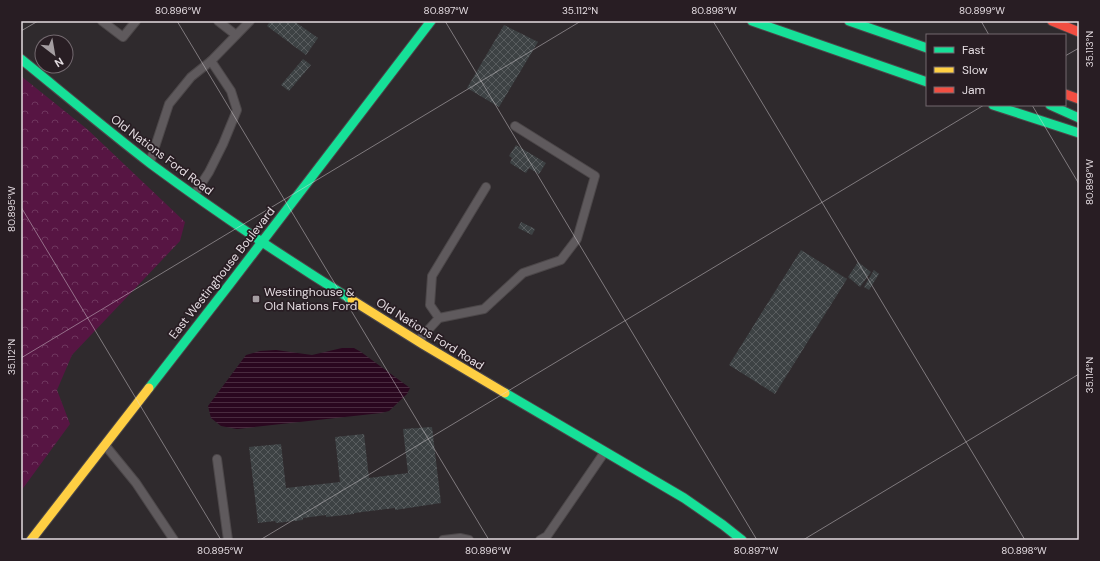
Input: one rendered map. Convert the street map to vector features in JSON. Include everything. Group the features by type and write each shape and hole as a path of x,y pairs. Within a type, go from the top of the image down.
{"main road":[{"name":"East Westinghouse Boulevard","path":"32,540 431,21"},
{"path":"752,21 926,82"},
{"path":"849,21 926,49"},
{"path":"1052,21 1079,32"},
{"name":"Old Nations Ford Road","path":"21,59 150,163 213,209 262,242 418,341 684,498 742,540"},
{"path":"1066,94 1079,99"},
{"path":"996,106 1079,133"},
{"path":"1052,106 1079,118"}],"lane":[{"path":"102,21 123,36 136,21"},
{"path":"218,21 236,35"},
{"path":"150,163 169,104 191,77 211,61 250,21"},
{"path":"194,195 209,172 223,144 237,110 231,91 211,61"},
{"path":"418,341 439,318 484,310 523,273 561,260 577,239 595,176 515,126"},
{"path":"439,318 430,305 432,276 486,187"},
{"path":"104,445 136,483 174,540"},
{"path":"540,540 547,536 604,452"},
{"path":"217,459 228,540"},
{"path":"443,540 460,538 469,540"}],"green space":[{"path":"21,76 87,129 185,222 180,241 72,355 57,390 70,424 21,491"}],"shaded area":[{"path":"342,348 354,348 361,352 410,388 407,394 389,411 381,413 237,429 221,426 211,418 208,406 246,355 260,351 276,350 312,355"}],"building":[{"path":"270,21 294,21 318,38 306,55 267,26"},
{"path":"504,25 538,42 499,107 467,88"},
{"path":"303,59 311,65 289,91 281,85"},
{"path":"516,145 546,163 539,174 529,168 526,173 510,163 512,158 509,156"},
{"path":"521,222 535,229 532,235 518,228"},
{"path":"801,250 847,279 775,394 729,365"},
{"path":"858,262 871,272 860,287 848,277"},
{"path":"874,270 879,274 869,290 864,287"},
{"path":"432,427 441,503 395,510 395,508 326,517 326,515 303,518 303,520 276,523 275,521 258,523 249,447 281,444 286,488 340,482 335,437 364,434 369,478 408,473 403,429"}],"traffic: fast":[{"path":"149,388 431,21"},
{"path":"752,21 926,82"},
{"path":"849,21 926,48"},
{"path":"21,59 175,182 250,234 352,300"},
{"path":"996,106 1079,133"},
{"path":"1052,106 1079,118"},
{"path":"505,393 684,498 742,540"}],"traffic: slow":[{"path":"352,300 505,393"},
{"path":"31,540 149,388"}],"traffic: jam":[{"path":"1052,21 1079,32"},
{"path":"1066,94 1079,99"}],"place":[{"name":"Westinghouse & Old Nations Ford","path":"256,299"}]}
